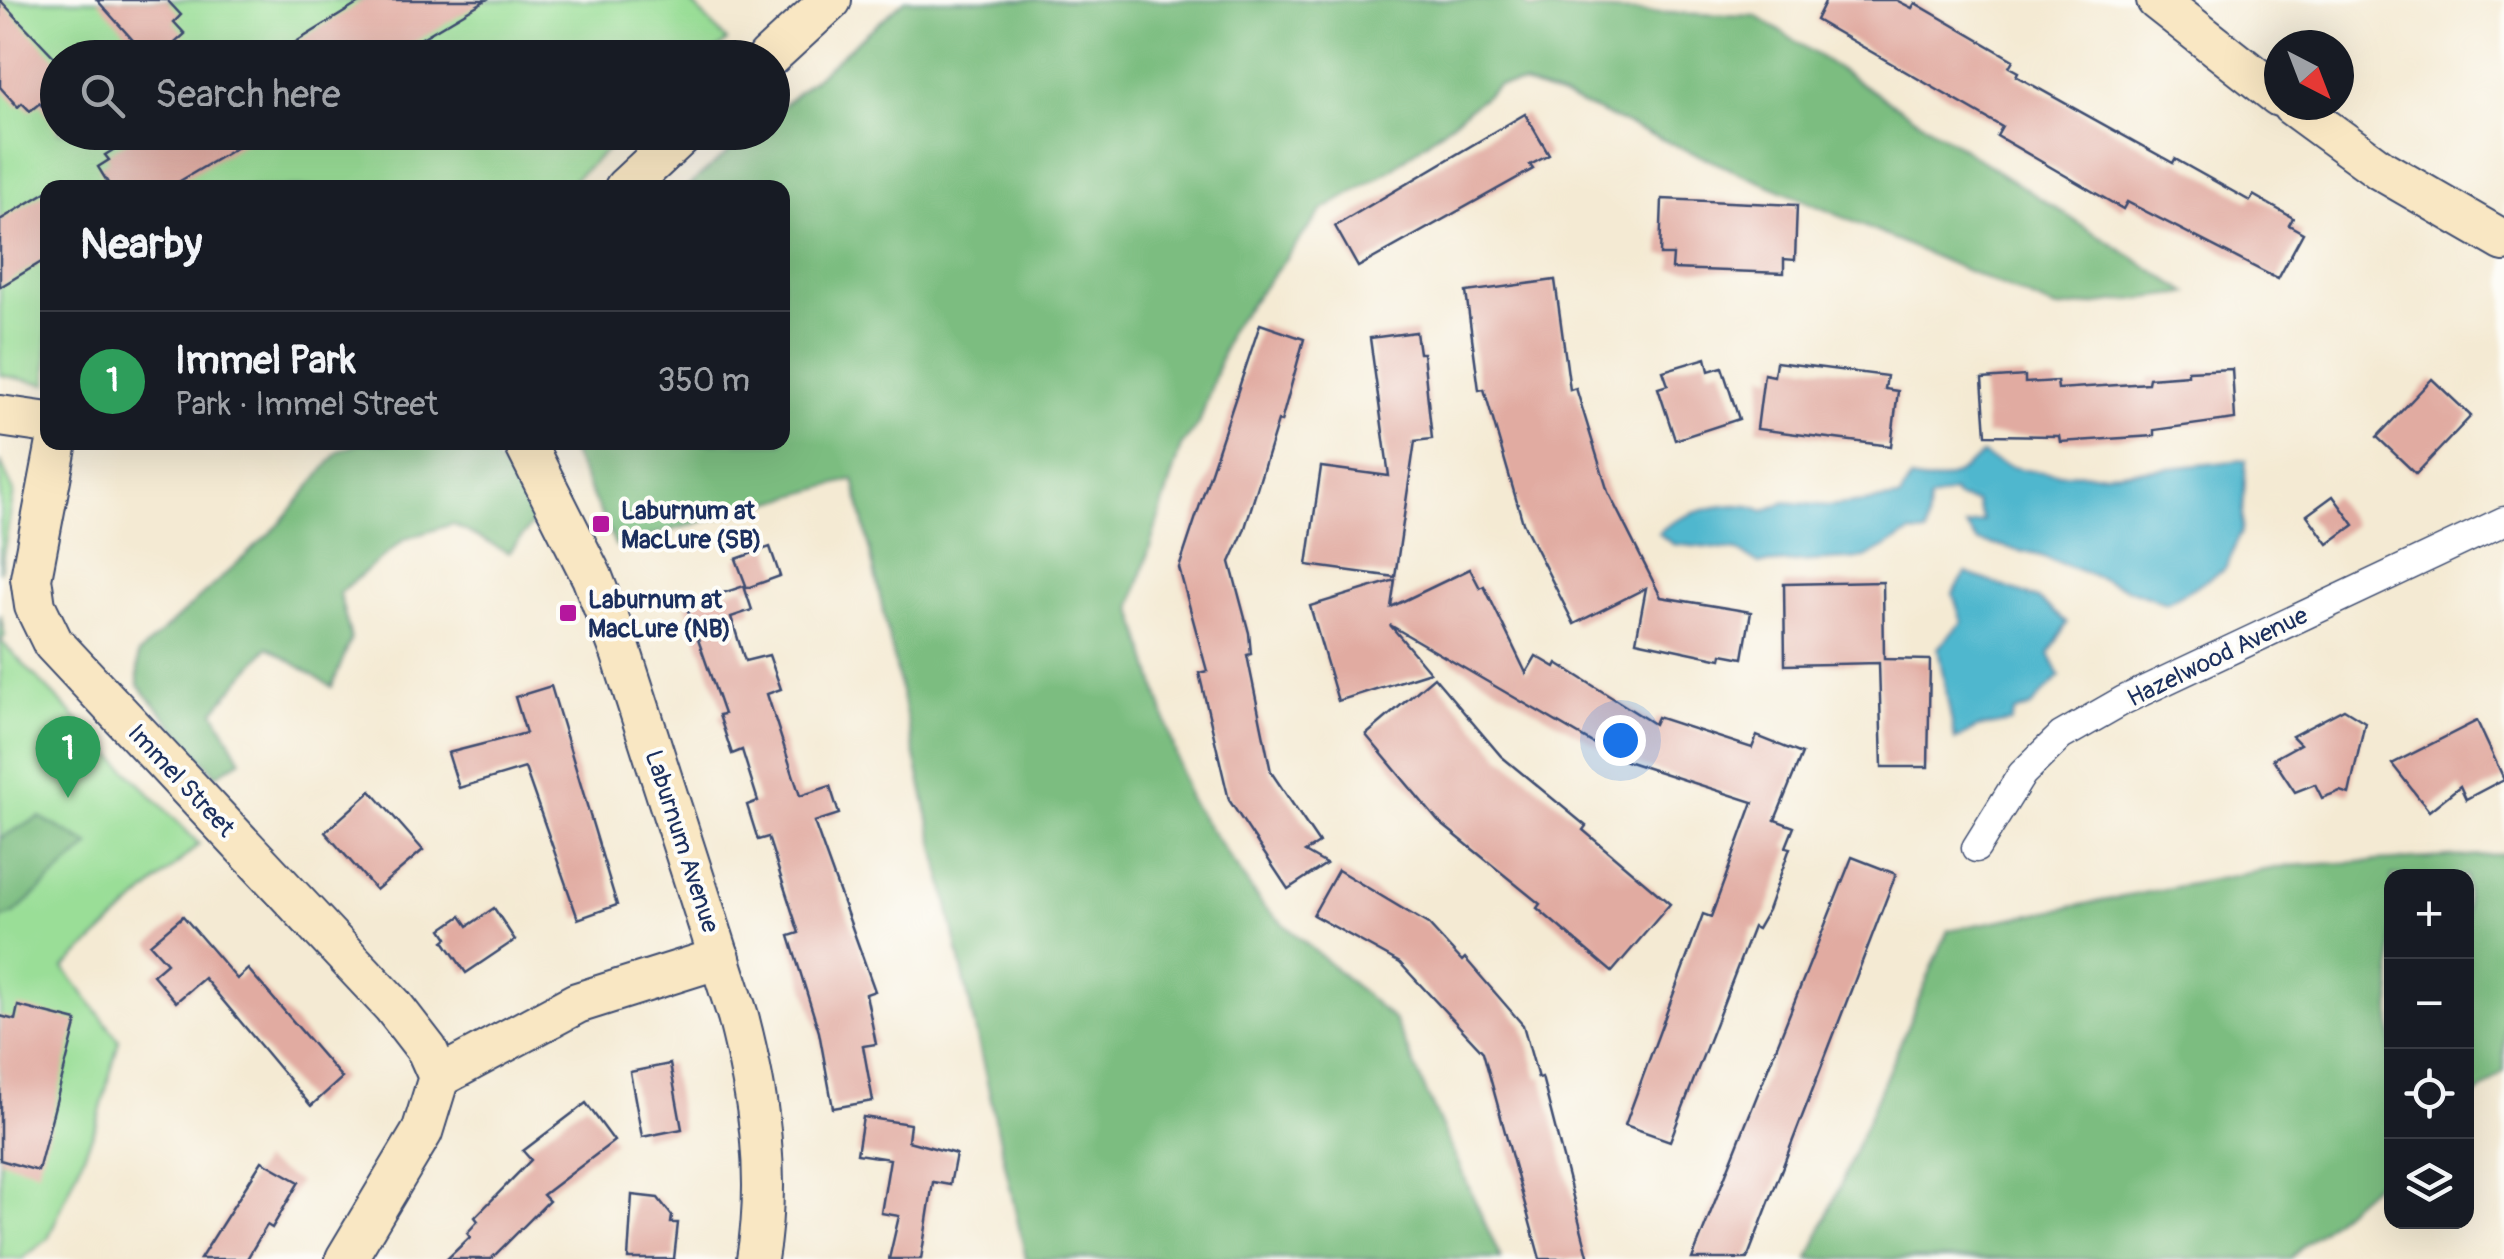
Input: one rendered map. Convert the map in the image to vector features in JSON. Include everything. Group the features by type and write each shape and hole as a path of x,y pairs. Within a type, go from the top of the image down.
{"street":[{"path":"788,40 831,0"},
{"path":"2157,0 2264,84"},
{"path":"2313,120 2381,170 2504,242"},
{"path":"634,180 666,150"},
{"path":"0,416 40,422"},
{"name":"Immel Street","path":"55,450 31,578 35,606 53,643 393,1006 427,1050 440,1077"},
{"name":"Laburnum Avenue","path":"528,450 592,577 621,652 750,1061 763,1168 757,1259"},
{"name":"Hazelwood Avenue","path":"1976,848 2022,774 2061,736 2124,700 2504,521"},
{"path":"346,1259 422,1132 440,1077 577,1004 720,958"}],"green space":[{"path":"0,0 689,0 726,40 40,40 40,150 607,150 573,180 40,180 40,383 0,375"},
{"path":"905,0 1519,0 1530,8 1756,16 2188,293 2056,309 1566,98 1524,84 1499,85 1391,170 1322,211 1230,330 1199,424 1181,446 1132,606 1189,799 1263,906 1394,1020 1501,1259 1026,1259 854,479 616,546 570,450 790,450 790,180 695,180 731,150 790,150 790,99"},
{"path":"487,450 535,503 539,515 509,553 452,524 405,539 339,593 351,639 332,687 268,647 214,711 241,760 216,775 138,685 138,654 278,526 339,451"},
{"path":"0,461 14,492 0,573"},
{"path":"0,614 5,636 1,641 199,844 64,968 119,1040 97,1124 48,1239 22,1259 0,1259"},
{"path":"40,817 90,845 14,914 0,919 0,838"},
{"path":"2504,854 2504,1071 2474,1097 2474,869 2384,869 2384,1175 2289,1259 1809,1259 1948,930 2286,866"}],"water":[{"path":"1982,454 2005,465 2071,473 2246,460 2242,530 2225,569 2166,603 2041,556 1977,541 1966,526 1983,521 1976,502 1958,498 1953,492 1929,500 1926,534 1911,533 1865,558 1759,564 1738,551 1673,544 1658,533 1694,513 1724,506 1764,511 1785,502 1828,506 1900,498 1910,479 1931,481 1949,477"},
{"path":"1966,573 2038,599 2067,623 2049,654 2060,676 2030,707 2015,712 2011,722 1977,728 1955,740 1938,648 1962,622 1953,594"}],"building":[{"path":"0,0 40,42 40,103 30,111 22,103 18,107 0,87"},
{"path":"97,0 167,0 181,15 174,22 185,34 178,40 133,40"},
{"path":"364,0 486,0 418,40 299,40"},
{"path":"1826,0 1896,0 1912,8 1915,3 2013,60 2009,67 2018,72 2016,76 2173,163 2175,159 2250,201 2253,195 2293,218 2289,225 2303,233 2278,279 2127,202 2123,209 1997,136 2002,127 1816,20"},
{"path":"1525,114 1549,155 1530,165 1533,169 1358,267 1335,226"},
{"path":"113,150 232,150 182,180 106,180 98,167 109,160 105,155"},
{"path":"40,196 40,263 0,287 0,220"},
{"path":"1662,199 1797,205 1795,260 1784,259 1784,273 1672,269 1673,255 1660,255"},
{"path":"1555,280 1570,390 1576,388 1608,492 1661,597 1751,612 1743,658 1722,654 1721,659 1636,641 1646,588 1574,624 1523,523 1484,389 1479,390 1466,292"},
{"path":"1260,324 1304,339 1281,422 1278,421 1244,531 1230,562 1249,633 1251,654 1247,655 1271,772 1319,843 1305,852 1326,864 1288,889 1229,800 1199,673 1207,671 1179,568"},
{"path":"1416,332 1419,353 1423,353 1432,439 1415,441 1395,577 1307,565 1321,467 1389,476 1370,338"},
{"path":"1706,358 1709,371 1722,367 1739,419 1675,440 1658,388 1668,385 1663,371"},
{"path":"1776,362 1887,376 1885,389 1898,391 1891,446 1757,429 1764,374 1774,376"},
{"path":"2232,369 2235,419 2154,430 2154,436 2060,442 2059,436 1986,435 1982,379 2025,376 2025,383 2057,381 2058,389 2148,383 2149,378 2188,375 2188,371"},
{"path":"2432,379 2471,416 2416,474 2377,437"},
{"path":"2333,496 2354,525 2328,544 2307,515"},
{"path":"770,547 780,576 747,588 736,559"},
{"path":"1470,569 1480,588 1484,586 1526,673 1536,656 1555,667 1557,663 1654,724 1657,717 1752,748 1757,736 1802,754 1775,820 1794,827 1786,847 1790,848 1768,910 1757,929 1753,927 1670,1141 1625,1125 1703,914 1711,917 1753,802 1620,759 1390,625 1430,672 1338,701 1310,606 1395,580 1391,607"},
{"path":"1883,582 1884,659 1930,660 1928,767 1882,767 1879,663 1785,665 1784,584"},
{"path":"744,586 752,610 731,617 745,661 769,655 781,689 767,694 800,796 830,786 839,814 814,822 875,991 866,994 876,1044 863,1046 873,1101 833,1108 819,1032 789,936 799,933 768,837 758,840 747,805 758,801 742,750 732,754 719,715 724,714 686,605"},
{"path":"1434,677 1501,756 1586,826 1583,830 1670,904 1612,972 1537,908 1540,904 1438,821 1366,735"},
{"path":"551,686 617,905 578,919 525,768 459,788 448,753 526,733 515,697"},
{"path":"2344,709 2365,722 2349,794 2340,791 2322,798 2315,784 2295,792 2273,759 2300,744 2292,736"},
{"path":"2477,721 2504,779 2466,799 2460,786 2429,811 2392,764"},
{"path":"371,791 423,850 376,890 325,832"},
{"path":"1852,857 1896,874 1747,1259 1692,1259"},
{"path":"1338,870 1428,924 1462,961 1465,958 1523,1025 1538,1078 1542,1077 1589,1259 1540,1259 1483,1052 1400,963 1313,915"},
{"path":"494,908 515,940 466,973 444,941 448,938 442,929 461,916 468,926"},
{"path":"183,916 237,979 248,969 342,1078 311,1106 204,978 176,1002 153,975 167,963 150,944"},
{"path":"18,1006 77,1021 38,1171 0,1160 0,1016 15,1020"},
{"path":"670,1064 682,1129 642,1137 630,1072"},
{"path":"586,1103 614,1141 543,1195 549,1201 491,1259 447,1259 470,1237 467,1233 478,1221 475,1217 531,1160 523,1151"},
{"path":"863,1117 910,1124 908,1141 956,1154 950,1185 933,1182 921,1259 889,1259 899,1216 881,1213 890,1159 857,1154"},
{"path":"262,1161 299,1182 272,1228 267,1225 247,1259 200,1259"},
{"path":"632,1195 658,1198 672,1216 671,1223 678,1223 674,1259 628,1259"}],"place":[{"name":"Laburnum at MacLure (SB)","path":"601,524"},
{"name":"Laburnum at MacLure (NB)","path":"568,613"},
{"name":"Immel Park","path":"68,798"}]}
